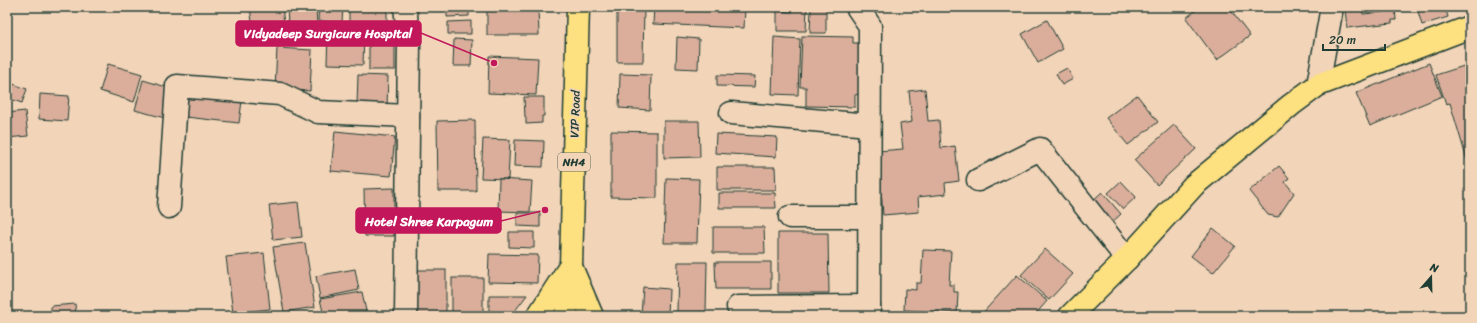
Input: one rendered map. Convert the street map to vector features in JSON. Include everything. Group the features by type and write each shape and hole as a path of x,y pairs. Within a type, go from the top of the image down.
{"main road":[{"name":"VIP Road","path":"566,316 571,266 578,7"},
{"path":"1070,316 1127,259 1194,185 1291,105 1318,85 1470,27"},
{"path":"538,316 571,266"},
{"path":"571,266 592,316"}],"street":[{"path":"405,7 409,41 406,316"},
{"path":"738,307 870,311 870,26 857,7"},
{"path":"1318,85 1332,7"},
{"path":"169,207 177,86 280,94 318,112 408,116"},
{"path":"731,113 869,125"},
{"path":"978,180 1040,149 1127,259"},
{"path":"790,217 870,217"}],"building":[{"path":"250,7 282,7 285,31 265,34 264,28 253,30"},
{"path":"287,7 316,7 317,24 288,25"},
{"path":"319,7 343,7 342,22 318,21"},
{"path":"349,7 387,7 387,25 349,26"},
{"path":"447,7 469,7 469,16 447,17"},
{"path":"487,7 538,7 539,35 487,35"},
{"path":"617,7 644,7 643,62 617,62"},
{"path":"654,7 745,7 744,28 653,24"},
{"path":"792,7 807,7 806,31 777,31 777,11 792,12"},
{"path":"1200,7 1228,7 1250,36 1217,60 1186,18"},
{"path":"1353,7 1362,7 1363,14 1391,11 1390,7 1395,7 1396,20 1392,20 1392,23 1347,28 1345,9 1353,9"},
{"path":"1400,7 1445,7 1448,17 1422,25 1417,8 1401,11"},
{"path":"811,8 826,8 826,33 810,33"},
{"path":"1047,20 1063,49 1038,63 1022,34"},
{"path":"471,21 471,34 448,34 448,22"},
{"path":"328,31 364,33 363,65 327,64"},
{"path":"369,36 395,36 395,70 369,70"},
{"path":"802,36 853,37 853,43 860,43 859,94 855,95 855,107 806,106 806,87 800,87"},
{"path":"677,37 699,39 698,69 676,68"},
{"path":"774,37 800,39 798,95 772,94"},
{"path":"454,39 472,40 471,66 453,66"},
{"path":"277,48 312,50 310,91 275,89"},
{"path":"489,56 538,58 536,95 488,93"},
{"path":"1429,63 1442,96 1370,126 1356,93"},
{"path":"108,64 142,74 134,102 100,91"},
{"path":"1470,64 1470,159 1467,160 1450,103 1446,104 1436,75"},
{"path":"1067,68 1073,79 1062,85 1056,74"},
{"path":"620,74 651,75 650,110 619,108"},
{"path":"358,75 388,76 387,107 357,105"},
{"path":"717,75 755,76 754,87 717,86"},
{"path":"143,80 173,89 165,118 135,110"},
{"path":"10,83 27,89 22,103 7,98 7,90"},
{"path":"925,89 928,121 939,120 941,148 955,146 959,181 945,183 946,194 918,197 919,212 883,215 878,151 903,149 900,124 912,122 909,91"},
{"path":"40,94 69,96 67,121 39,119"},
{"path":"180,94 242,101 239,123 177,116"},
{"path":"1137,95 1158,122 1128,145 1106,118"},
{"path":"524,97 544,97 544,116 542,116 542,123 526,124"},
{"path":"25,111 28,136 7,138 7,113"},
{"path":"475,120 476,191 438,191 437,121"},
{"path":"664,121 699,121 700,157 664,158"},
{"path":"1174,125 1196,149 1157,185 1134,160"},
{"path":"335,131 395,137 391,176 331,171"},
{"path":"611,131 657,132 657,198 611,197"},
{"path":"716,134 777,137 776,157 715,153"},
{"path":"483,139 510,140 508,179 481,178"},
{"path":"515,140 544,141 543,167 514,166"},
{"path":"1279,166 1289,178 1285,182 1294,193 1278,217 1268,215 1249,191"},
{"path":"717,167 775,167 776,190 717,190"},
{"path":"666,178 699,179 697,243 664,243"},
{"path":"499,179 532,181 530,212 498,211"},
{"path":"1121,181 1136,197 1123,209 1108,193"},
{"path":"394,188 394,236 365,236 364,189"},
{"path":"1102,192 1121,214 1109,225 1089,204"},
{"path":"719,193 775,193 776,208 719,208"},
{"path":"298,202 302,237 273,240 269,205"},
{"path":"517,213 540,213 540,227 517,226"},
{"path":"713,227 764,227 765,253 713,253"},
{"path":"1213,228 1235,246 1213,273 1191,256"},
{"path":"509,232 534,232 534,248 509,247"},
{"path":"778,233 828,233 829,293 778,293"},
{"path":"305,243 315,307 284,312 273,247"},
{"path":"1045,249 1073,274 1049,300 1021,275"},
{"path":"923,250 951,251 949,285 954,285 954,292 958,292 957,313 904,310 905,289 916,290 916,283 921,283"},
{"path":"264,253 270,309 233,313 226,257"},
{"path":"489,254 538,255 537,283 488,282"},
{"path":"678,262 707,262 706,312 677,312"},
{"path":"715,262 771,262 771,289 716,289"},
{"path":"355,269 359,290 320,298 316,276"},
{"path":"413,270 446,270 446,316 413,316"},
{"path":"1017,275 1047,301 1034,316 980,316"},
{"path":"452,278 483,278 483,316 452,316"},
{"path":"643,287 669,289 668,316 641,316"},
{"path":"362,292 367,316 324,316 320,299"},
{"path":"489,295 527,295 511,316 489,316"},
{"path":"75,304 76,316 51,316 51,306"}],"place":[{"name":"Vidyadeep Surgicure Hospital","path":"494,63"},
{"name":"Hotel Shree Karpagum","path":"545,210"}]}
